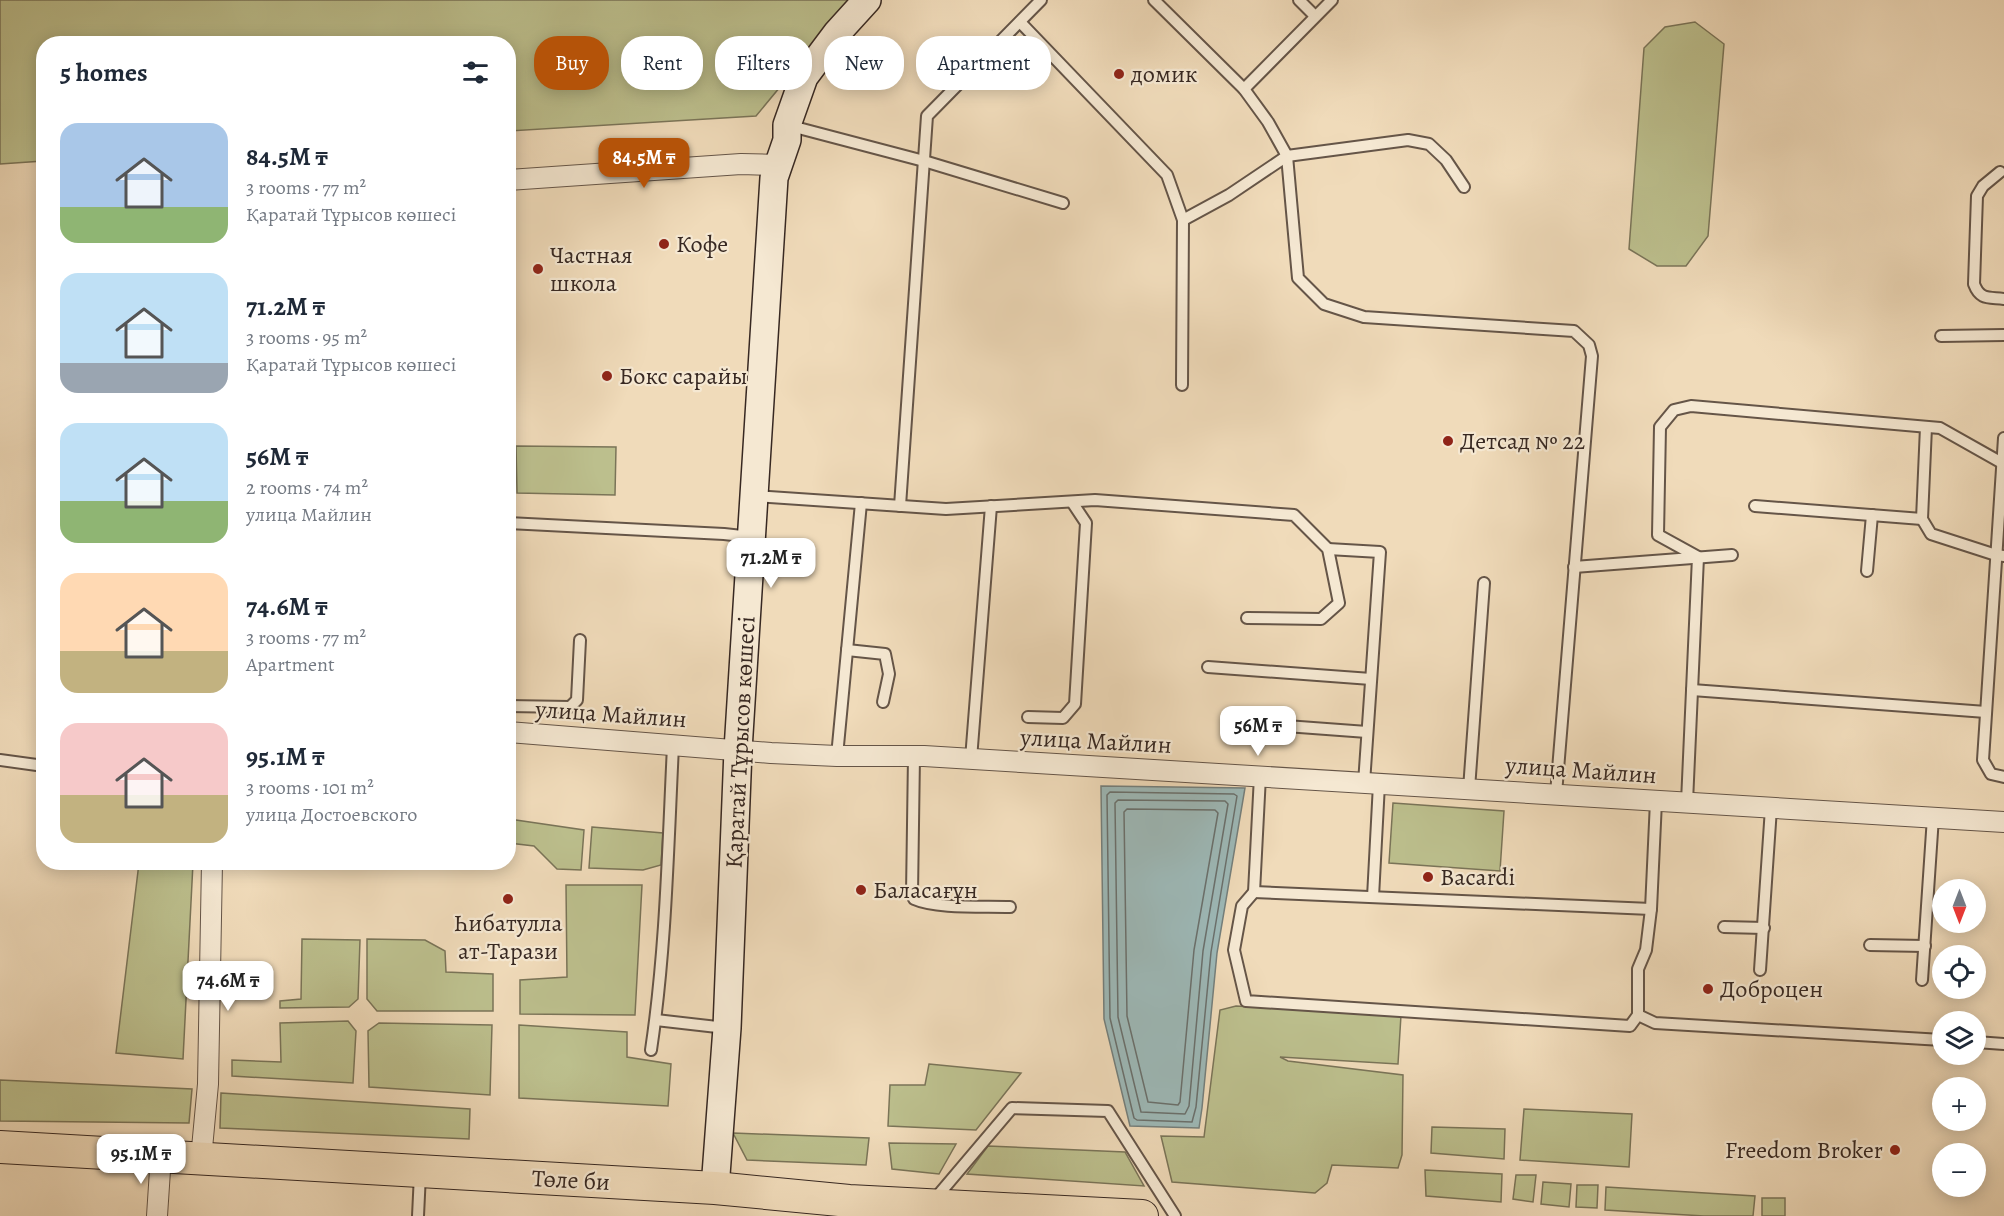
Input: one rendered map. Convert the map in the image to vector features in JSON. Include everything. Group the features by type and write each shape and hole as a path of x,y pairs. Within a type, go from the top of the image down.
{"main road":[{"name":"Қаратай Тұрысов көшесі","path":"716,1188 727,1028 738,750 774,178 787,140 787,125 804,77 837,33 867,0"},
{"name":"Төле би","path":"0,1147 716,1188 850,1208 930,1204 1142,1216"}],"street":[{"path":"516,179 741,164 778,165"},
{"name":"улица Майлин","path":"516,733 673,746 837,756 971,759 2004,822"},
{"path":"201,1159 208,1084 212,870"},
{"path":"158,1216 161,1155"}],"lane":[{"path":"900,506 927,116 1041,0"},
{"path":"1154,0 1244,89 1269,122 1287,156 1298,278 1324,304 1364,317 1574,331 1589,345 1592,356 1556,794"},
{"path":"1299,0 1315,16"},
{"path":"1244,89 1332,0"},
{"path":"1020,22 1167,175 1183,220 1182,385"},
{"path":"787,125 924,161 1063,203"},
{"path":"1183,220 1229,195 1287,156 1408,140 1429,144 1446,160 1464,187"},
{"path":"2000,172 1983,186 1977,196 1974,284 1977,293 1983,297 2004,298"},
{"path":"1941,336 2004,335"},
{"path":"1698,557 1658,535 1660,427 1674,410 1691,406 1940,428 2001,463"},
{"path":"1926,427 1922,519 1931,534 2000,555"},
{"path":"2004,438 2001,463 2000,555 1983,760 1991,774 2004,777"},
{"path":"754,496 946,508 1095,500 1294,515 1328,549 1339,603 1321,619 1247,618"},
{"path":"1028,717 1063,718 1075,704 1086,523 1072,502"},
{"path":"837,756 861,503"},
{"path":"971,759 991,506"},
{"path":"1755,506 1922,519"},
{"path":"1867,571 1872,515"},
{"path":"516,523 752,537"},
{"path":"1328,549 1380,552 1367,732 1371,783 1373,897"},
{"path":"1574,567 1732,555"},
{"path":"1687,802 1698,557"},
{"path":"1469,789 1484,583"},
{"path":"516,706 570,707 577,700 580,640"},
{"path":"847,650 885,654 889,674 883,702"},
{"path":"1208,668 1371,679"},
{"path":"1692,690 1986,712"},
{"path":"1286,726 1367,732"},
{"path":"651,1050 656,1020 667,877 673,746"},
{"path":"914,756 912,894 914,899 922,903 1010,907"},
{"path":"0,760 36,765"},
{"path":"1260,776 1254,892 1242,906 1234,950 1246,1001 1630,1026 1638,1015 1638,969 1646,950 1651,909 1656,801"},
{"path":"1760,970 1771,807"},
{"path":"1922,980 1933,817"},
{"path":"1254,892 1651,909"},
{"path":"1724,927 1764,928"},
{"path":"1870,945 1925,946"},
{"path":"1638,1015 1655,1023 1932,1039"},
{"path":"656,1020 727,1028"},
{"path":"1986,1043 2004,1044"},
{"path":"930,1204 1012,1108 1108,1111 1175,1216"},
{"path":"418,1216 420,1171"}],"green space":[{"path":"0,0 852,0 812,48 812,36 715,36 715,90 778,90 756,116 516,131 516,36 36,36 36,161 0,164"},
{"path":"1695,22 1724,44 1708,236 1686,266 1657,266 1629,249 1644,48 1665,27"},
{"path":"516,446 616,447 615,495 517,493"},
{"path":"1393,803 1504,811 1500,871 1389,863"},
{"path":"516,820 584,830 581,870 557,869 534,846 516,844"},
{"path":"592,827 663,833 661,865 643,870 589,868"},
{"path":"138,870 193,870 183,1059 116,1053"},
{"path":"566,885 642,885 635,1015 520,1014 520,980 567,977"},
{"path":"302,939 360,940 358,999 349,1007 280,1008 280,1001 301,999"},
{"path":"367,939 425,940 445,951 446,972 493,974 493,1011 377,1011 367,999"},
{"path":"1236,1006 1401,1015 1398,1064 1280,1057 1288,1061 1403,1075 1402,1155 1398,1168 1332,1165 1327,1183 1315,1193 1172,1182 1161,1136 1204,1137 1220,1010"},
{"path":"348,1021 356,1031 353,1083 232,1076 232,1060 281,1062 280,1023"},
{"path":"379,1023 492,1025 490,1095 369,1087 368,1031"},
{"path":"519,1025 627,1032 627,1057 671,1064 668,1106 519,1098"},
{"path":"929,1064 1021,1073 976,1130 888,1126 890,1085 925,1085"},
{"path":"0,1080 192,1089 189,1123 0,1121"},
{"path":"221,1093 470,1109 469,1139 220,1128"},
{"path":"1524,1109 1632,1114 1629,1167 1520,1160"},
{"path":"1432,1127 1505,1129 1504,1159 1431,1153"},
{"path":"733,1133 869,1138 866,1165 747,1160"},
{"path":"889,1143 956,1144 939,1174 892,1169"},
{"path":"988,1146 1125,1152 1144,1186 967,1174"},
{"path":"1425,1170 1502,1174 1501,1202 1426,1196"},
{"path":"1516,1175 1536,1175 1533,1202 1513,1199"},
{"path":"1543,1182 1571,1184 1569,1207 1541,1204"},
{"path":"1577,1185 1598,1185 1597,1208 1576,1207"},
{"path":"1606,1187 1755,1196 1753,1216 1704,1216 1605,1210"},
{"path":"1762,1198 1785,1198 1785,1216 1762,1216"}],"water":[{"path":"1101,786 1245,788 1217,953 1199,1128 1130,1126 1104,1019"}],"place":[{"name":"домик","path":"1119,74"},
{"name":"Кофе","path":"664,244"},
{"name":"Частная школа","path":"538,269"},
{"name":"Бокс сарайы","path":"607,376"},
{"name":"Детсад № 22","path":"1448,441"},
{"name":"Bacardi","path":"1428,877"},
{"name":"Баласағұн","path":"861,890"},
{"name":"Һибатулла ат-Тарази","path":"508,899"},
{"name":"Доброцен","path":"1708,989"},
{"name":"Freedom Broker","path":"1895,1150"}]}
